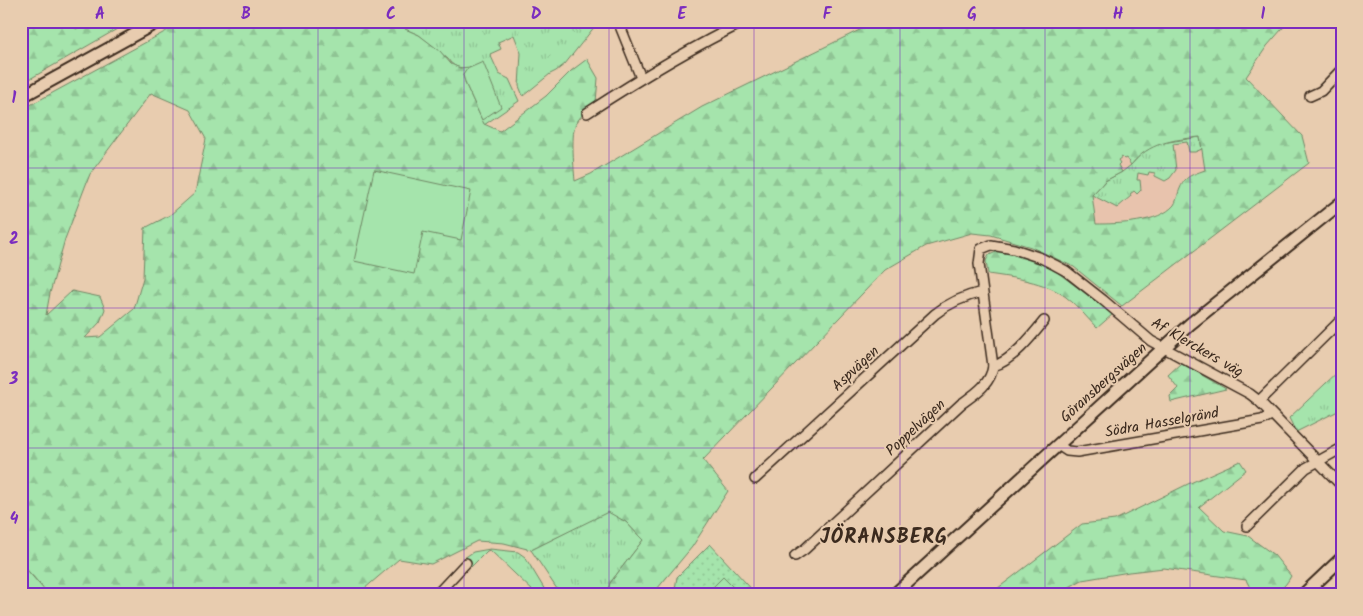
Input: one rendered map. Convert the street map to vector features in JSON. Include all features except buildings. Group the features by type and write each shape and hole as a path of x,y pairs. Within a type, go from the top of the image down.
{"street":[{"path":"21,97 159,21"},
{"path":"618,21 641,78"},
{"path":"587,113 641,78 713,37 746,21"},
{"path":"1310,96 1321,91 1342,69"},
{"name":"Göransbergsvägen","path":"894,595 1190,324 1342,202"},
{"name":"Af Klerckers väg","path":"982,292 979,264 981,249 985,246 991,245 1024,252 1041,258 1066,271 1151,341 1250,394 1259,401 1342,486"},
{"path":"982,292 993,366 1001,364 1013,354 1031,338 1044,321"},
{"name":"Aspvägen","path":"755,479 946,305 958,299 982,292"},
{"path":"1259,401 1342,318"},
{"name":"Poppelvägen","path":"795,556 805,549 961,404 979,391 992,375 993,366"},
{"name":"Södra Hasselgränd","path":"1058,445 1067,451 1077,452 1262,420 1271,415"},
{"path":"1247,526 1306,468 1342,448"},
{"path":"1303,595 1342,558"},
{"path":"436,595 466,563"}],"shaded area":[{"path":"1200,137 1206,170 1189,176 1183,181 1175,203 1170,208 1145,220 1096,224 1092,195 1122,171 1117,160 1122,156 1131,165 1137,157 1156,144"}],"green space":[{"path":"45,21 70,21 76,29 91,21 131,21 21,84 21,28"},
{"path":"185,21 406,21 408,24 405,29 419,35 440,51 451,64 460,68 470,67 463,75 484,124 500,131 546,96 571,71 587,59 598,78 596,102 575,126 573,145 575,181 591,174 702,107 878,21 1289,21 1267,46 1246,77 1302,136 1309,163 1122,306 1074,267 1031,247 991,235 972,233 926,246 885,270 703,460 728,491 692,547 652,595 607,595 610,583 643,540 626,522 608,512 531,550 504,543 477,541 431,564 399,559 357,595 41,595 46,591 21,563 21,110","holes":["151,93 190,110 206,139 195,193 170,215 145,228 143,278 134,309 100,337 85,338 100,322 105,309 100,297 72,291 46,315 50,293 65,239 90,174","1200,137 1205,170 1191,175 1185,180 1180,188 1175,204 1167,211 1149,219 1115,224 1096,224 1092,195 1105,181 1122,172 1118,165 1120,163 1118,160 1122,157 1126,158 1131,165 1138,157 1154,147 1180,139"]},
{"path":"406,21 535,21 544,28 548,28 566,21 599,21 565,64 523,96 519,86 521,53 514,35 498,42 501,49 490,54 499,74 509,79 519,101 484,125 466,85 468,68 454,65 419,35 405,29 408,24"},
{"path":"483,62 501,107 482,120 463,75 467,69"},
{"path":"1200,137 1202,149 1195,152 1189,152 1187,142 1173,144 1176,170 1165,181 1155,176 1155,173 1149,172 1148,175 1138,173 1137,180 1140,180 1141,190 1137,194 1134,191 1130,194 1131,196 1117,208 1092,195 1105,181 1122,172 1141,154 1156,144"},
{"path":"374,170 471,191 461,240 423,232 414,274 354,261"},
{"path":"999,251 1034,260 1057,272 1113,314 1097,328 1066,297 1048,287 1028,281 988,274 986,261 989,255"},
{"path":"1181,363 1226,389 1171,402 1170,396 1178,388 1168,375"},
{"path":"1342,368 1342,409 1296,432 1289,418"},
{"path":"1240,461 1246,470 1199,507 1224,531 1248,536 1274,555 1291,576 1288,582 1276,592 1254,595 1246,580 1164,568 1082,580 1055,595 989,595 1082,524 1115,520"},
{"path":"608,511 626,522 643,540 610,583 607,595 561,595 531,550"},
{"path":"710,544 757,595 674,595 677,577"},
{"path":"490,549 518,552 525,557 548,595 537,595 490,550 471,567 464,558 473,552"},
{"path":"21,563 46,592 41,595 21,595"},
{"path":"723,577 740,594 705,595"}],"district":[{"name":"JÖRANSBERG","path":"884,538"}]}
